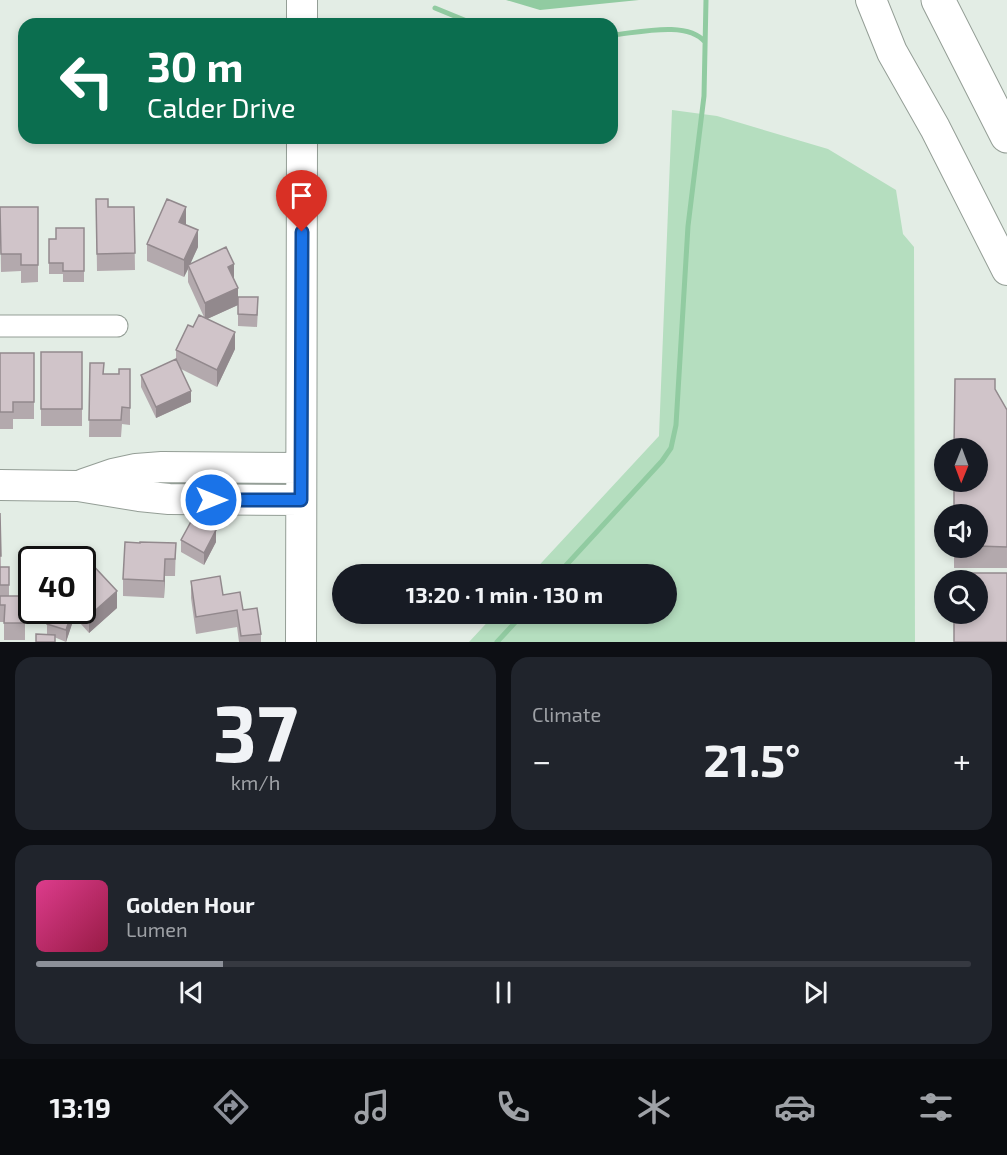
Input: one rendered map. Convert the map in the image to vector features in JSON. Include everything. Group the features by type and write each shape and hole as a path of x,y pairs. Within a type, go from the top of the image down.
{"highway":[{"path":"938,0 1007,136"}],"street":[{"path":"302,0 302,18"},
{"path":"871,0 892,52 935,128 1007,270"},
{"path":"301,642 302,144"},
{"path":"0,326 117,326"},
{"path":"78,486 136,469 162,467 301,468"},
{"path":"0,485 78,486 169,499 301,500"}],"shaded area":[{"path":"506,0 639,0 540,10"},
{"path":"672,110 717,116 828,149 896,190 903,234 914,247 915,642 469,642 486,624 677,624 677,564 540,564 659,436"}],"building":[{"path":"96,199 108,199 108,207 134,207 135,253 97,254"},
{"path":"167,199 186,207 179,222 198,230 184,260 147,244"},
{"path":"0,207 38,207 38,265 21,265 21,254 1,254"},
{"path":"56,228 84,228 84,271 63,271 63,263 49,263 49,239 56,239"},
{"path":"226,247 234,264 228,267 238,288 205,303 188,265"},
{"path":"238,297 258,297 257,315 238,314"},
{"path":"199,315 235,332 217,370 176,350 188,325 193,327"},
{"path":"41,352 82,352 82,409 41,409"},
{"path":"0,353 34,353 34,402 13,402 13,412 0,412"},
{"path":"176,359 191,391 156,407 141,375"},
{"path":"90,363 104,363 103,374 119,374 119,369 130,369 130,408 122,407 121,420 89,420"},
{"path":"955,379 995,379 995,389 1007,410 1007,547 988,546 988,504 954,504 954,492 988,492 988,438 954,438"},
{"path":"193,518 216,530 204,553 181,540"},
{"path":"125,542 176,543 175,559 165,559 164,581 123,579"},
{"path":"0,567 9,567 9,585 0,585"},
{"path":"96,569 117,591 96,610"},
{"path":"988,573 1007,573 1007,642 954,642 954,624 988,624"},
{"path":"220,576 223,595 240,592 243,610 257,608 261,634 241,636 237,610 196,617 191,581"},
{"path":"0,596 18,596 18,623 4,623 5,605 0,605"},
{"path":"47,624 68,624 66,630"},
{"path":"36,634 55,635 55,642 36,642"}],"waterway":[{"path":"567,564 662,461 671,448 676,425 688,226 704,96 706,0"},
{"path":"435,8 459,18"},
{"path":"618,34 661,29 686,31 697,35 705,42"},
{"path":"497,642 514,624"}],"route":[{"path":"211,500 301,500 302,232"}]}
